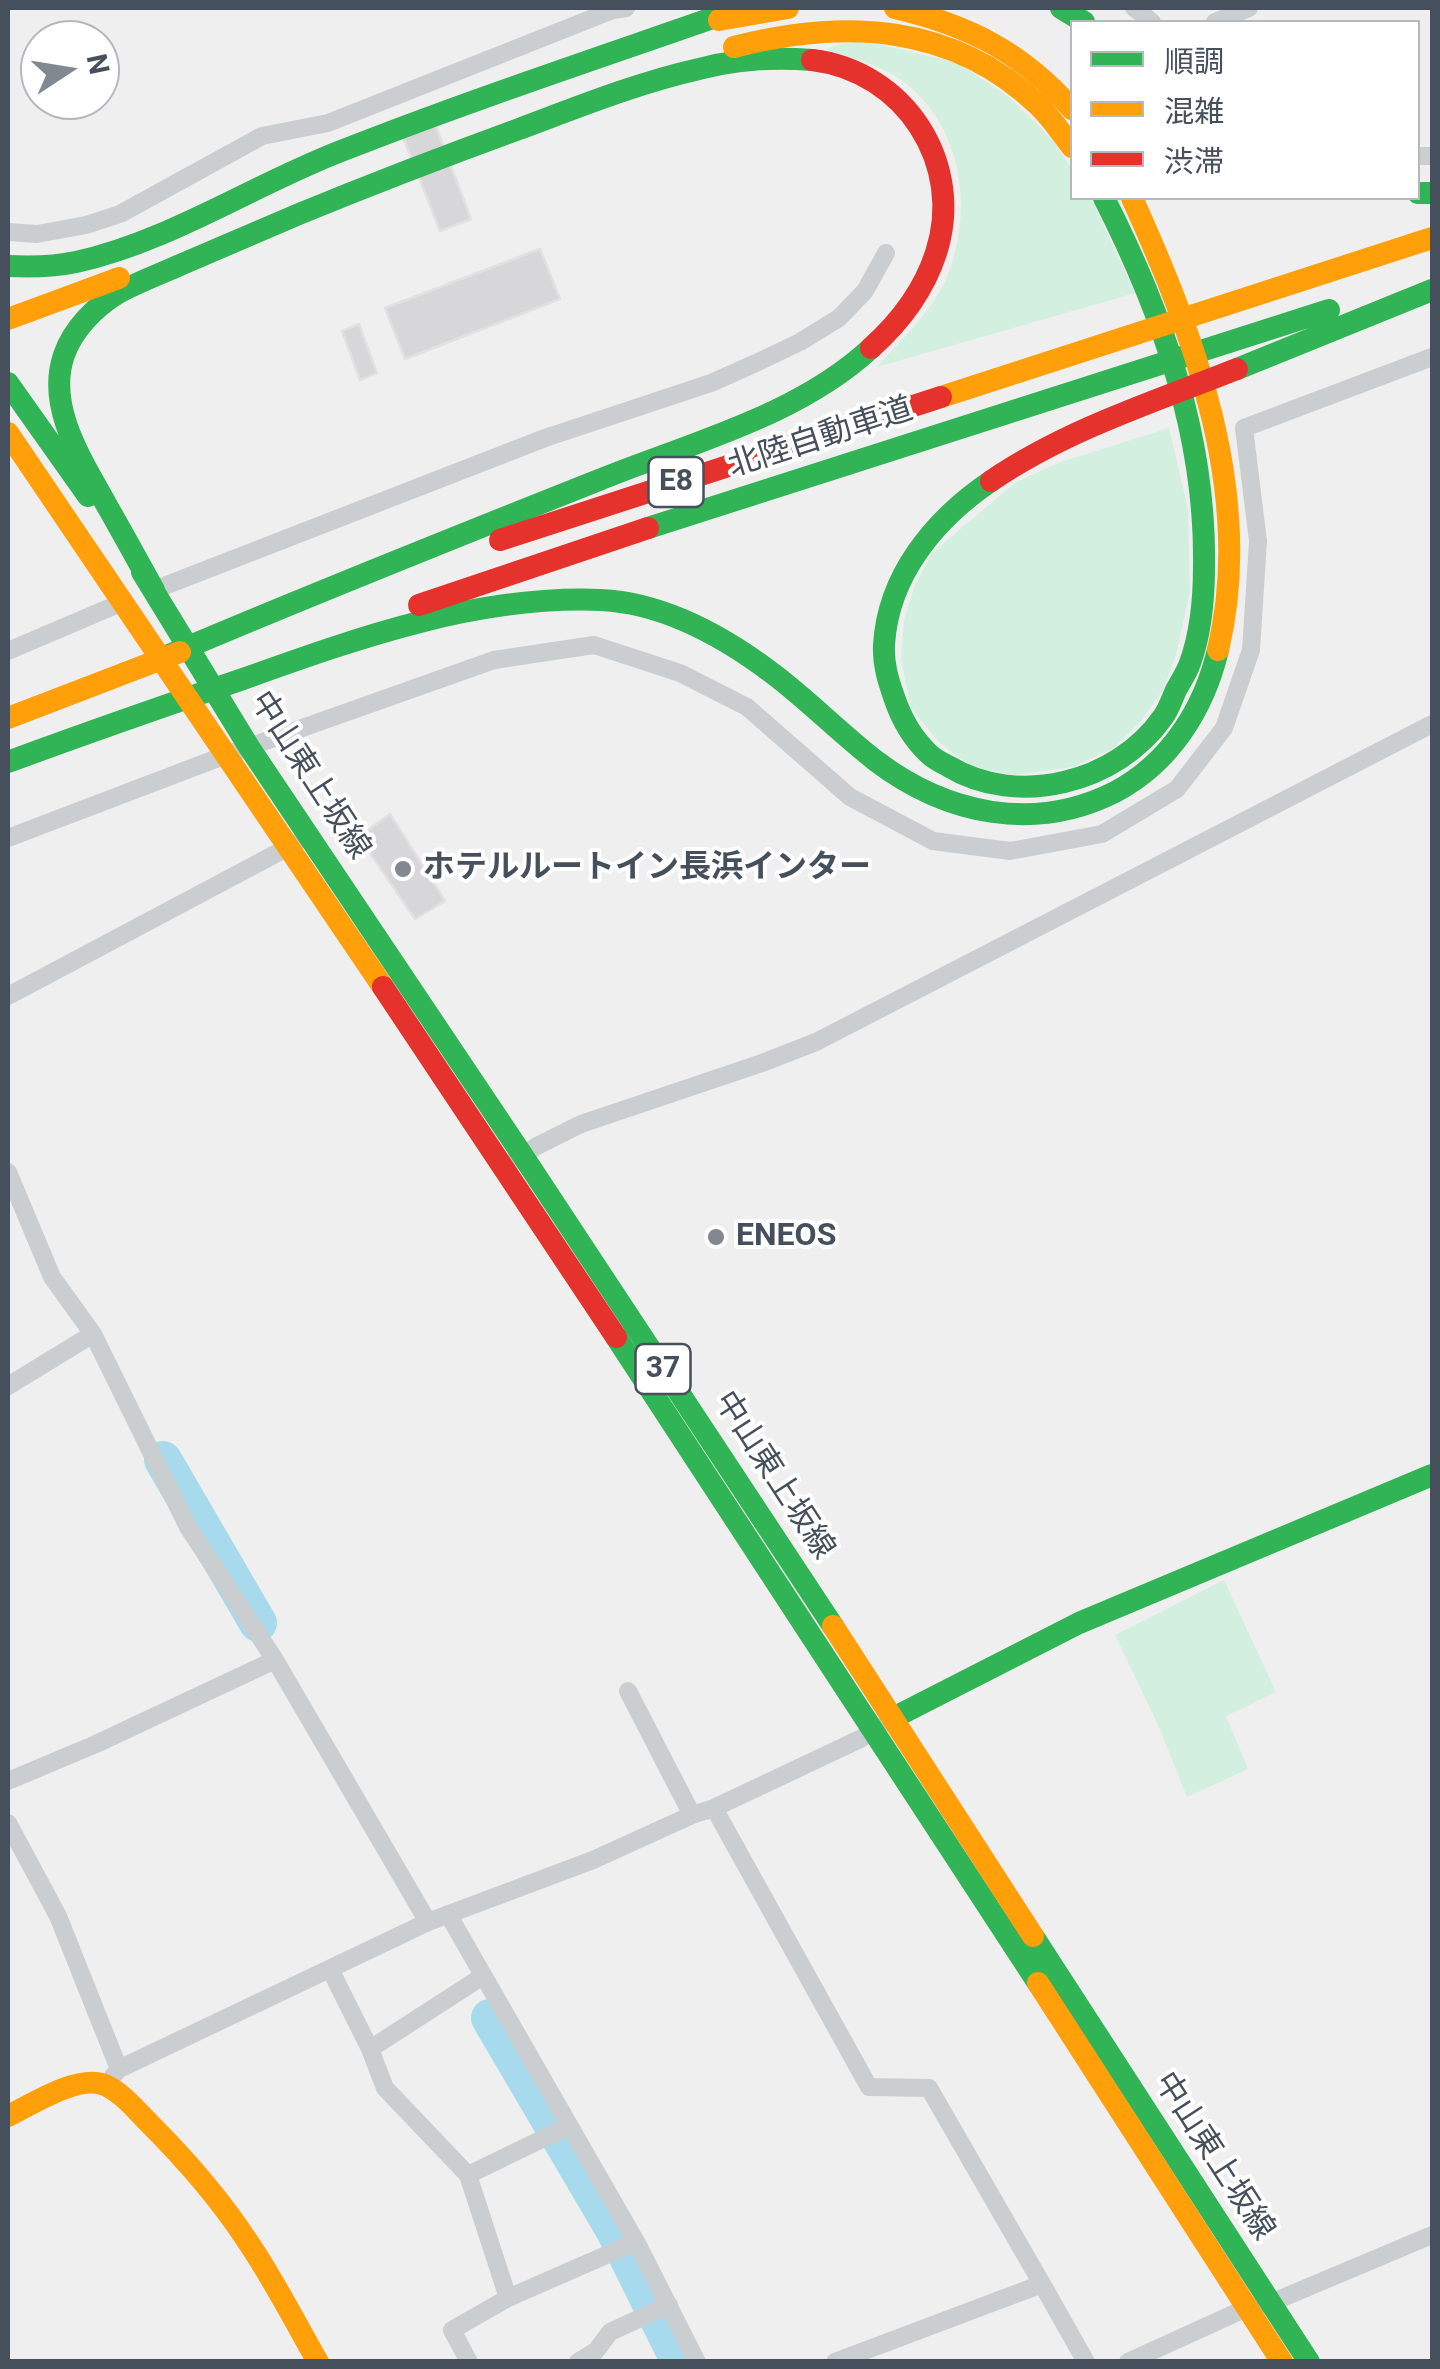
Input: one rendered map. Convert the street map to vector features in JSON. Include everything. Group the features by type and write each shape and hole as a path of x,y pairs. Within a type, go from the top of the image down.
{"main road":[{"path":"8,292 176,227 348,148 741,8"},
{"path":"676,31 788,8"},
{"path":"895,8 939,19 986,38 1042,76 1070,107"},
{"path":"8,319 628,90 703,57 764,38 821,30 883,32 939,44 994,70 1038,105 1070,145"},
{"path":"8,718 782,406 856,362 914,302 936,254 944,207 942,184 930,142 919,122 904,103 884,88 840,65 789,58 724,64 628,90"},
{"path":"154,590 66,426 59,376 66,347 84,320 117,294 362,187"},
{"path":"1105,200 1145,281 1175,369 1180,390 1190,429 1201,492 1206,566 1196,644 1163,716 1124,756 1102,770 1067,783 1028,789 984,784 941,765 910,734 889,691 884,634 889,606 912,557 929,535 980,488 1042,450 1124,412 1180,390 1253,362 1432,290"},
{"path":"8,759 267,664 460,614 541,600 609,600 673,616 740,650 776,675 890,771 922,792 954,806 1016,817 1047,815 1078,808 1130,784 1150,769 1186,730 1219,656 1230,592 1224,484 1210,410 1166,274 1133,200"},
{"name":"北陸自動車道","path":"250,623 1432,238"},
{"path":"8,266 44,267 107,254"},
{"name":"北陸自動車道","path":"267,664 628,534 1432,276"},
{"name":"中山東上坂線","path":"8,384 154,590 238,751"},
{"name":"中山東上坂線","path":"8,433 122,602 238,751 514,1161 1258,2306 1309,2362"},
{"path":"883,1725 1079,1623 1432,1475"},
{"path":"8,2116 80,2083 112,2076 125,2098 159,2132 246,2238 318,2362"},
{"name":"中山東上坂線","path":"1258,2306 1282,2362"}],"street":[{"path":"8,232 37,234 86,226 120,214 262,136 328,124 617,8"},
{"path":"1219,20 1249,8"},
{"path":"154,590 545,438 711,383 756,363 839,318 865,290 886,253"},
{"path":"8,838 494,660 594,644 680,673 747,708 850,797 933,842 1010,852 1102,834 1176,789 1224,728 1251,650 1258,541 1244,428 1432,357"},
{"path":"8,651 122,602"},
{"path":"514,1161 581,1124 816,1042 1432,724"},
{"path":"8,996 299,842"},
{"path":"8,1172 52,1277 93,1334 188,1526 274,1660 428,1922"},
{"path":"8,1386 93,1334"},
{"path":"8,1781 274,1660"},
{"path":"628,1691 692,1815"},
{"path":"8,1823 58,1916 112,2076 428,1922 593,1860 714,1808 883,1725"},
{"path":"714,1808 870,2087 929,2088 1086,2362"},
{"path":"448,1914 636,2242 697,2362"},
{"path":"330,1968 385,2088 468,2175 508,2298"},
{"path":"370,2049 483,1976"},
{"path":"468,2175 569,2126"},
{"path":"1128,2362 1432,2235"},
{"path":"469,2362 452,2330 508,2298 636,2242"},
{"path":"836,2362 1042,2284"},
{"path":"578,2362 596,2351 610,2332 668,2305"}],"green space":[{"path":"857,39 958,63 1009,97 1052,139 1070,166 1070,200 1092,200 1135,293 877,367 918,321 944,283 957,242 960,187 945,134 932,110 913,90 883,69 825,49"},
{"path":"1169,428 1188,509 1190,592 1175,658 1163,690 1141,721 1114,748 1073,767 1014,775 972,767 941,744 911,709 901,659 904,620 915,585 932,553 1016,482 1061,462"},
{"path":"1224,1580 1276,1692 1226,1716 1248,1769 1187,1797 1115,1635"}],"building":[{"path":"430,111 471,219 440,231 398,124"},
{"path":"540,249 560,299 405,359 385,308"},
{"path":"359,324 377,373 360,380 342,331"},
{"name":"ホテルルートイン長浜インター","path":"390,814 445,901 415,919 359,837"}],"waterway":[{"path":"163,1460 258,1623"},
{"path":"490,2018 614,2229 680,2362"}],"traffic: fast":[{"path":"8,266 59,265 110,253 177,227 341,151 741,8"},
{"path":"1061,8 1081,20"},
{"path":"154,590 87,469 63,413 60,375 64,355 79,328 101,305 133,285 299,214 608,96 727,63 812,60"},
{"path":"1420,193 1432,193"},
{"path":"991,481 951,513 905,572 887,619 886,672 908,727 936,759 975,779 1004,785 1064,782 1093,773 1120,758 1163,717 1194,651 1203,590 1203,518 1189,422 1162,330 1105,200"},
{"path":"1237,369 1432,290"},
{"path":"648,528 1329,310"},
{"path":"162,658 435,545 742,426 810,392 871,348"},
{"path":"8,383 88,496"},
{"path":"142,572 249,747 833,1626"},
{"path":"8,762 330,649 419,622 509,604 601,600 670,615 733,646 785,683 876,761 931,794 991,812 1053,812 1115,792 1152,766 1194,713 1218,650"},
{"path":"616,1337 1038,1983"},
{"path":"893,1718 1079,1623 1432,1475"},
{"path":"1033,1936 1309,2362"}],"traffic: slow":[{"path":"719,20 788,8"},
{"path":"895,8 946,23 992,44 1034,72 1070,107"},
{"path":"734,47 775,38 856,31 933,43 970,57 1005,78 1043,110 1070,144"},
{"path":"1133,200 1197,361 1224,476 1228,592 1218,650"},
{"path":"941,397 1432,238"},
{"path":"8,319 119,278"},
{"path":"8,433 383,987"},
{"path":"8,718 180,652"},
{"path":"833,1626 1033,1936"},
{"path":"1038,1983 1282,2362"},
{"path":"8,2116 79,2084 102,2084 121,2096 176,2151 226,2210 267,2271 318,2362"}],"traffic: jam":[{"path":"812,60 845,68 875,82 900,102 920,127 934,156 942,187 943,220 931,267 910,305 871,348"},
{"path":"991,481 1080,432 1237,369"},
{"path":"500,540 941,397"},
{"path":"419,605 648,528"},
{"path":"383,987 616,1337"}],"place":[{"name":"ホテルルートイン長浜インター","path":"403,869"},
{"name":"ENEOS","path":"716,1237"}]}
